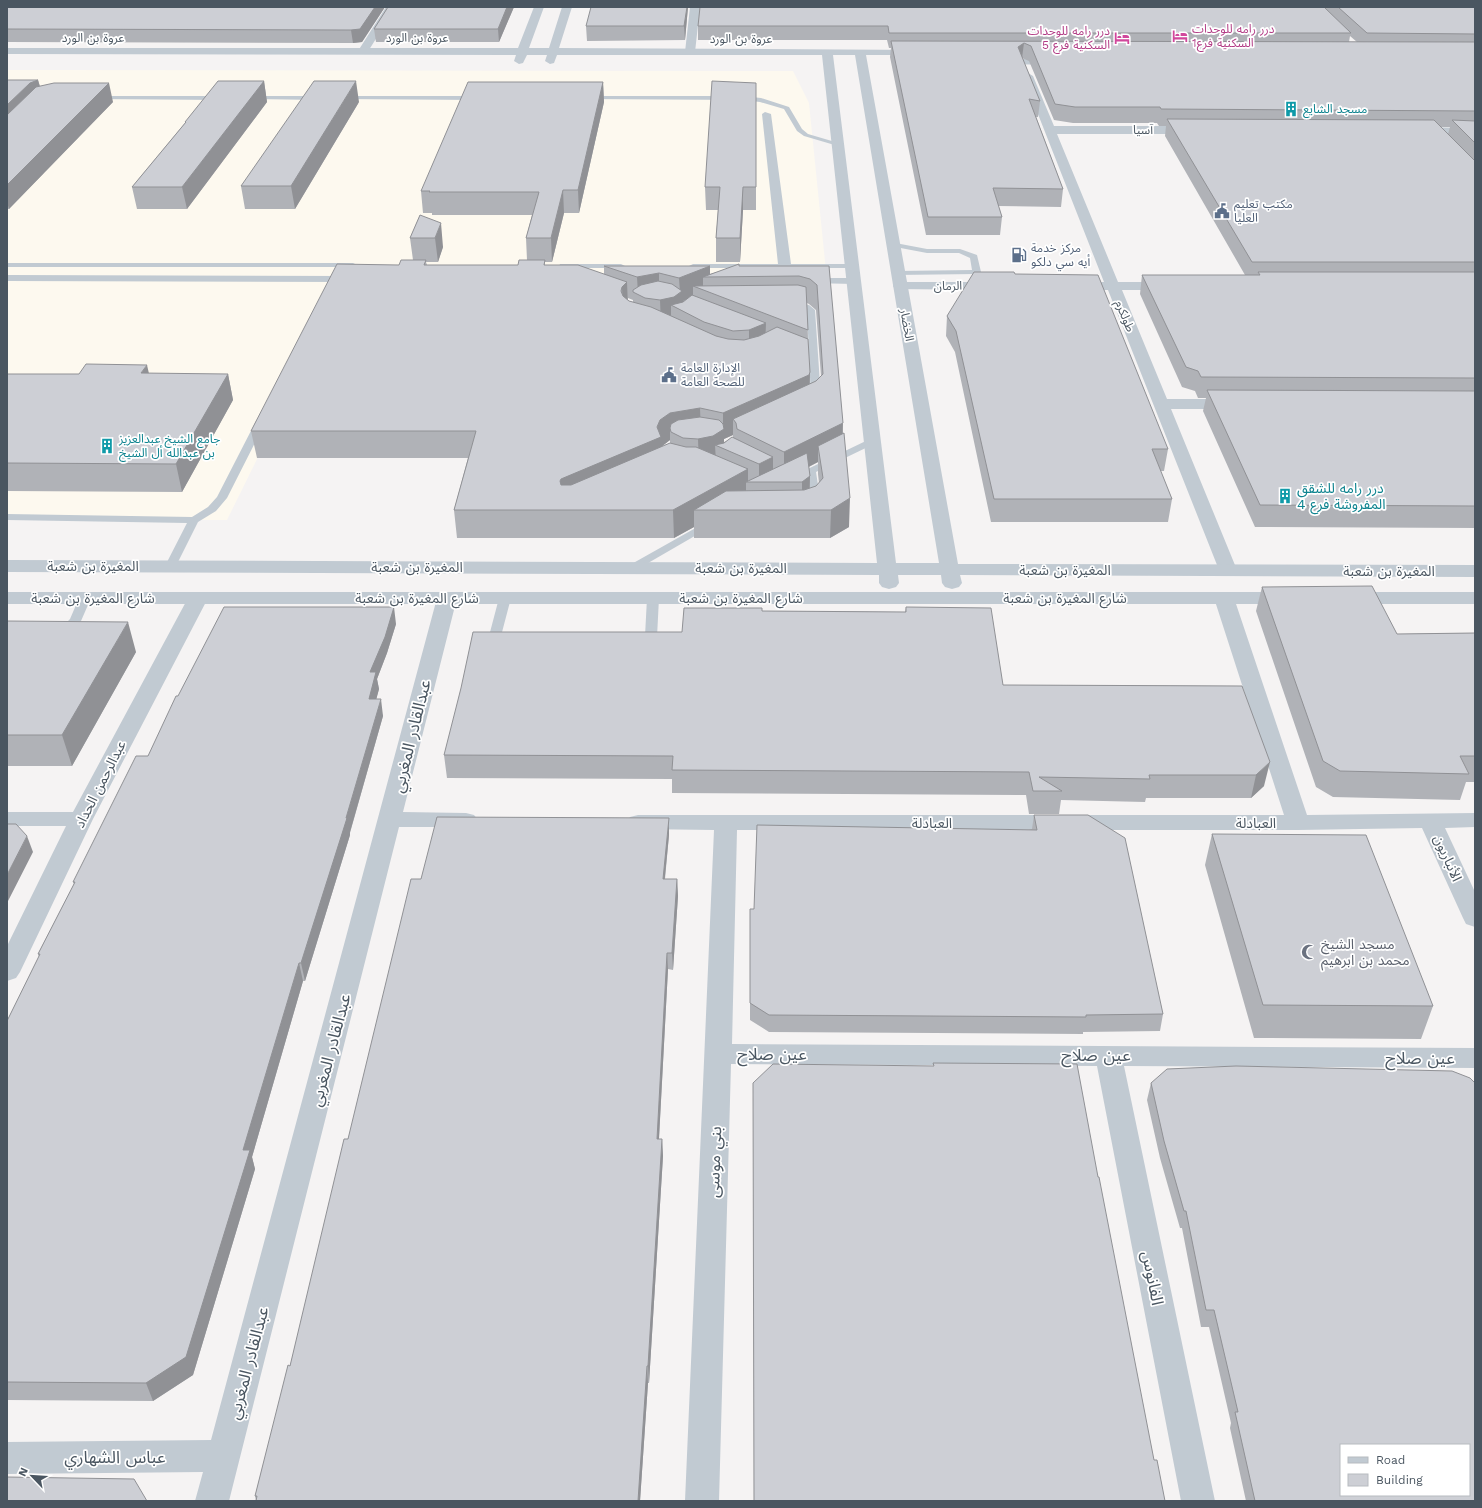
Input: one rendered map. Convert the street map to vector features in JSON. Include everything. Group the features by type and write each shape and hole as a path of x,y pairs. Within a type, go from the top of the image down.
{"street":[{"path":"363,51 391,7"},
{"path":"521,56 539,7"},
{"path":"551,56 567,7"},
{"path":"690,52 695,7"},
{"name":"عروة بن الورد","path":"7,51 363,51 521,56"},
{"name":"عروة بن الورد","path":"551,56 690,52 828,57"},
{"name":"عروة بن الورد","path":"861,57 931,52"},
{"name":"عروة بن الورد","path":"7,61 521,56 861,57 923,61"},
{"path":"828,57 890,598"},
{"name":"الخضار","path":"861,57 954,598"},
{"path":"986,57 1068,57 1023,62 986,57"},
{"name":"طولكرم","path":"1023,62 1228,570"},
{"name":"آسيا","path":"1050,130 1203,130"},
{"path":"1402,131 1475,132"},
{"path":"1433,132 1444,142"},
{"name":"الرمان","path":"899,280 1009,286"},
{"path":"1064,286 1184,286"},
{"path":"1161,404 1247,404"},
{"name":"المغيرة بن شعبة","path":"7,566 1475,571"},
{"name":"شارع المغيرة بن شعبة","path":"7,598 1310,598"},
{"name":"عبدالرحمن الحداد","path":"7,972 81,819 198,598"},
{"name":"عبدالقادر المغربي","path":"212,1501 447,598"},
{"path":"1224,598 1298,823"},
{"path":"1334,598 1475,598"},
{"path":"7,819 81,819"},
{"path":"390,819 484,820"},
{"name":"الأنباريون","path":"1430,820 1475,918"},
{"name":"العبادلة","path":"616,822 1298,823 1475,820"},
{"name":"بني موسى","path":"702,1501 726,823"},
{"name":"عين صلاح","path":"718,1054 1475,1058"},
{"name":"الفانوس","path":"1108,1056 1198,1501"},
{"name":"عباس الشهاري","path":"7,1458 223,1456"}],"lane":[{"path":"88,98 226,98"},
{"path":"242,98 329,98"},
{"path":"336,98 485,98"},
{"path":"580,98 742,98 761,100 787,108 799,130 806,135 838,144"},
{"path":"765,114 768,114 784,266 765,114"},
{"path":"893,244 927,251 960,251 974,258 977,272 899,280"},
{"path":"7,265 364,265"},
{"path":"108,278 118,265"},
{"path":"552,266 628,266"},
{"path":"681,266 764,270 784,266 852,266"},
{"path":"7,278 108,278 331,283 356,279"},
{"path":"801,281 854,281"},
{"path":"783,305 806,306 811,310 810,362 816,399 809,406"},
{"path":"171,566 194,520 212,509 222,498 264,415"},
{"path":"783,485 872,441"},
{"path":"807,513 816,506 811,471"},
{"path":"7,517 194,520"},
{"path":"632,568 717,519"},
{"path":"49,639 61,633 75,621 85,598"},
{"path":"505,598 495,636 502,644 513,646"},
{"path":"631,647 639,648 651,637 653,598"}],"shaded area":[{"path":"7,70 793,71 809,103 828,291 341,289 227,520 7,520"}],"building":[{"path":"7,7 375,7 360,29 351,30 7,29"},
{"path":"388,7 507,7 498,29 374,29"},
{"path":"591,7 687,7 684,26 586,26"},
{"path":"700,7 1324,7 1351,33 889,33 888,26 698,26"},
{"path":"1338,7 1475,7 1475,34 1367,33"},
{"path":"891,41 1475,42 1475,111 1161,109 1160,107 1075,107 1055,104 1031,46 1024,43 1018,47 1040,101 1029,99 1063,189 993,188 1002,217 928,217"},
{"path":"7,80 38,80 30,83 7,105"},
{"path":"218,81 264,81 182,187 132,187 186,122"},
{"path":"314,81 356,81 291,186 241,186"},
{"path":"712,81 756,83 756,187 743,187 740,238 716,238 720,187 705,187"},
{"path":"468,82 603,82 578,190 563,190 551,238 526,238 539,192 421,191"},
{"path":"54,83 109,83 7,185 7,115 36,87"},
{"path":"1167,119 1434,120 1475,161 1475,262 1252,262"},
{"path":"1452,120 1475,121 1475,143"},
{"path":"420,215 441,223 435,238 410,238"},
{"path":"401,260 426,260 424,265 518,265 519,260 545,260 544,265 578,265 627,282 622,287 621,291 623,296 629,301 651,307 716,336 728,339 744,340 759,336 777,327 808,339 810,372 809,375 723,413 700,408 670,413 660,420 657,427 661,437 561,479 560,481 561,485 571,485 670,443 686,447 696,447 748,469 673,510 454,510 476,431 251,431 337,264 399,265"},
{"path":"739,264 739,266 829,266 843,423 784,452 737,429 736,423 733,419 816,381 823,374 817,285 810,279 799,276 703,277"},
{"path":"604,266 710,266 679,278 659,273 637,277"},
{"path":"974,272 1098,275 1168,449 1152,449 1172,499 994,499 956,331 947,316"},
{"path":"1258,272 1475,272 1475,378 1201,377 1198,371 1186,367 1142,275 1260,275"},
{"path":"658,281 672,284 682,291 674,297 660,300 645,298 633,292 633,290 641,285"},
{"path":"798,285 806,287 808,330 693,286"},
{"path":"692,295 766,323 749,330 733,331 704,322 671,305 683,302"},
{"name":"جامع الشيخ عبدالعزيز بن عبدالله أل الشيخ","path":"86,364 147,365 141,373 228,374 176,464 7,463 7,374 79,374"},
{"path":"1207,390 1475,391 1475,506 1260,505"},
{"path":"700,417 719,420 723,424 724,429 713,436 698,439 683,438 671,432 671,424 678,420"},
{"path":"844,433 850,498 831,510 694,510 726,491 804,490 816,486 823,478 818,446"},
{"path":"732,437 773,457 759,464 715,445 724,443"},
{"path":"807,453 810,476 802,482 746,482"},
{"path":"1372,586 1397,634 1475,633 1475,756 1460,756 1469,774 1340,771 1323,761 1262,587"},
{"path":"224,607 394,607 385,637 370,672 376,672 369,699 381,699 347,818 301,963 299,963 243,1150 250,1150 186,1357 146,1383 7,1382 7,1021 40,954 38,954 75,882 73,882 136,756 148,756 176,696 178,696"},
{"path":"906,607 991,608 1003,685 1242,686 1270,762 1256,775 1149,775 1150,779 1039,777 1062,791 1033,791 1029,772 672,770 673,756 444,755 473,632 682,632 684,608 762,608 762,611 906,612"},
{"path":"7,621 128,622 62,735 7,735"},
{"path":"1034,815 1088,815 1125,838 1163,1014 1086,1015 1086,1017 769,1015 750,1003 750,909 754,909 757,825 1037,830"},
{"path":"437,817 669,818 663,879 677,879 672,953 667,953 657,1139 662,1139 638,1501 256,1501 257,1496 255,1496 288,1365 290,1366 344,1139 348,1139 411,879 421,879"},
{"path":"7,824 16,824 27,836 7,875"},
{"name":"مسجد الشيخ محمد بن ابرهيم","path":"1212,834 1366,835 1433,1006 1263,1005"},
{"path":"933,1063 1077,1064 1154,1460 1157,1460 1165,1501 754,1501 753,1083 773,1064 934,1066"},
{"path":"1236,1066 1452,1071 1470,1078 1475,1083 1475,1501 1255,1501 1235,1412 1238,1412 1214,1310 1206,1310 1186,1211 1184,1211 1164,1141 1151,1083 1167,1069"},
{"path":"7,1477 134,1479 147,1501 7,1501"}],"place":[{"name":"درر رامه للوحدات السكنية فرع1","path":"1180,36"},
{"name":"درر رامه للوحدات السكنية فرع 5","path":"1122,38"},
{"name":"مسجد الشايع","path":"1291,109"},
{"name":"مكتب تعليم العليا","path":"1222,211"},
{"name":"مركز خدمة أيه سي دلكو","path":"1019,255"},
{"name":"الإدارة العامة للصحة العامة","path":"669,375"},
{"name":"جامع الشيخ عبدالعزيز بن عبدالله أل الشيخ","path":"107,446"},
{"name":"درر رامه للشقق المفروشة فرع 4","path":"1285,496"},
{"name":"مسجد الشيخ محمد بن ابرهيم","path":"1309,952"}]}
